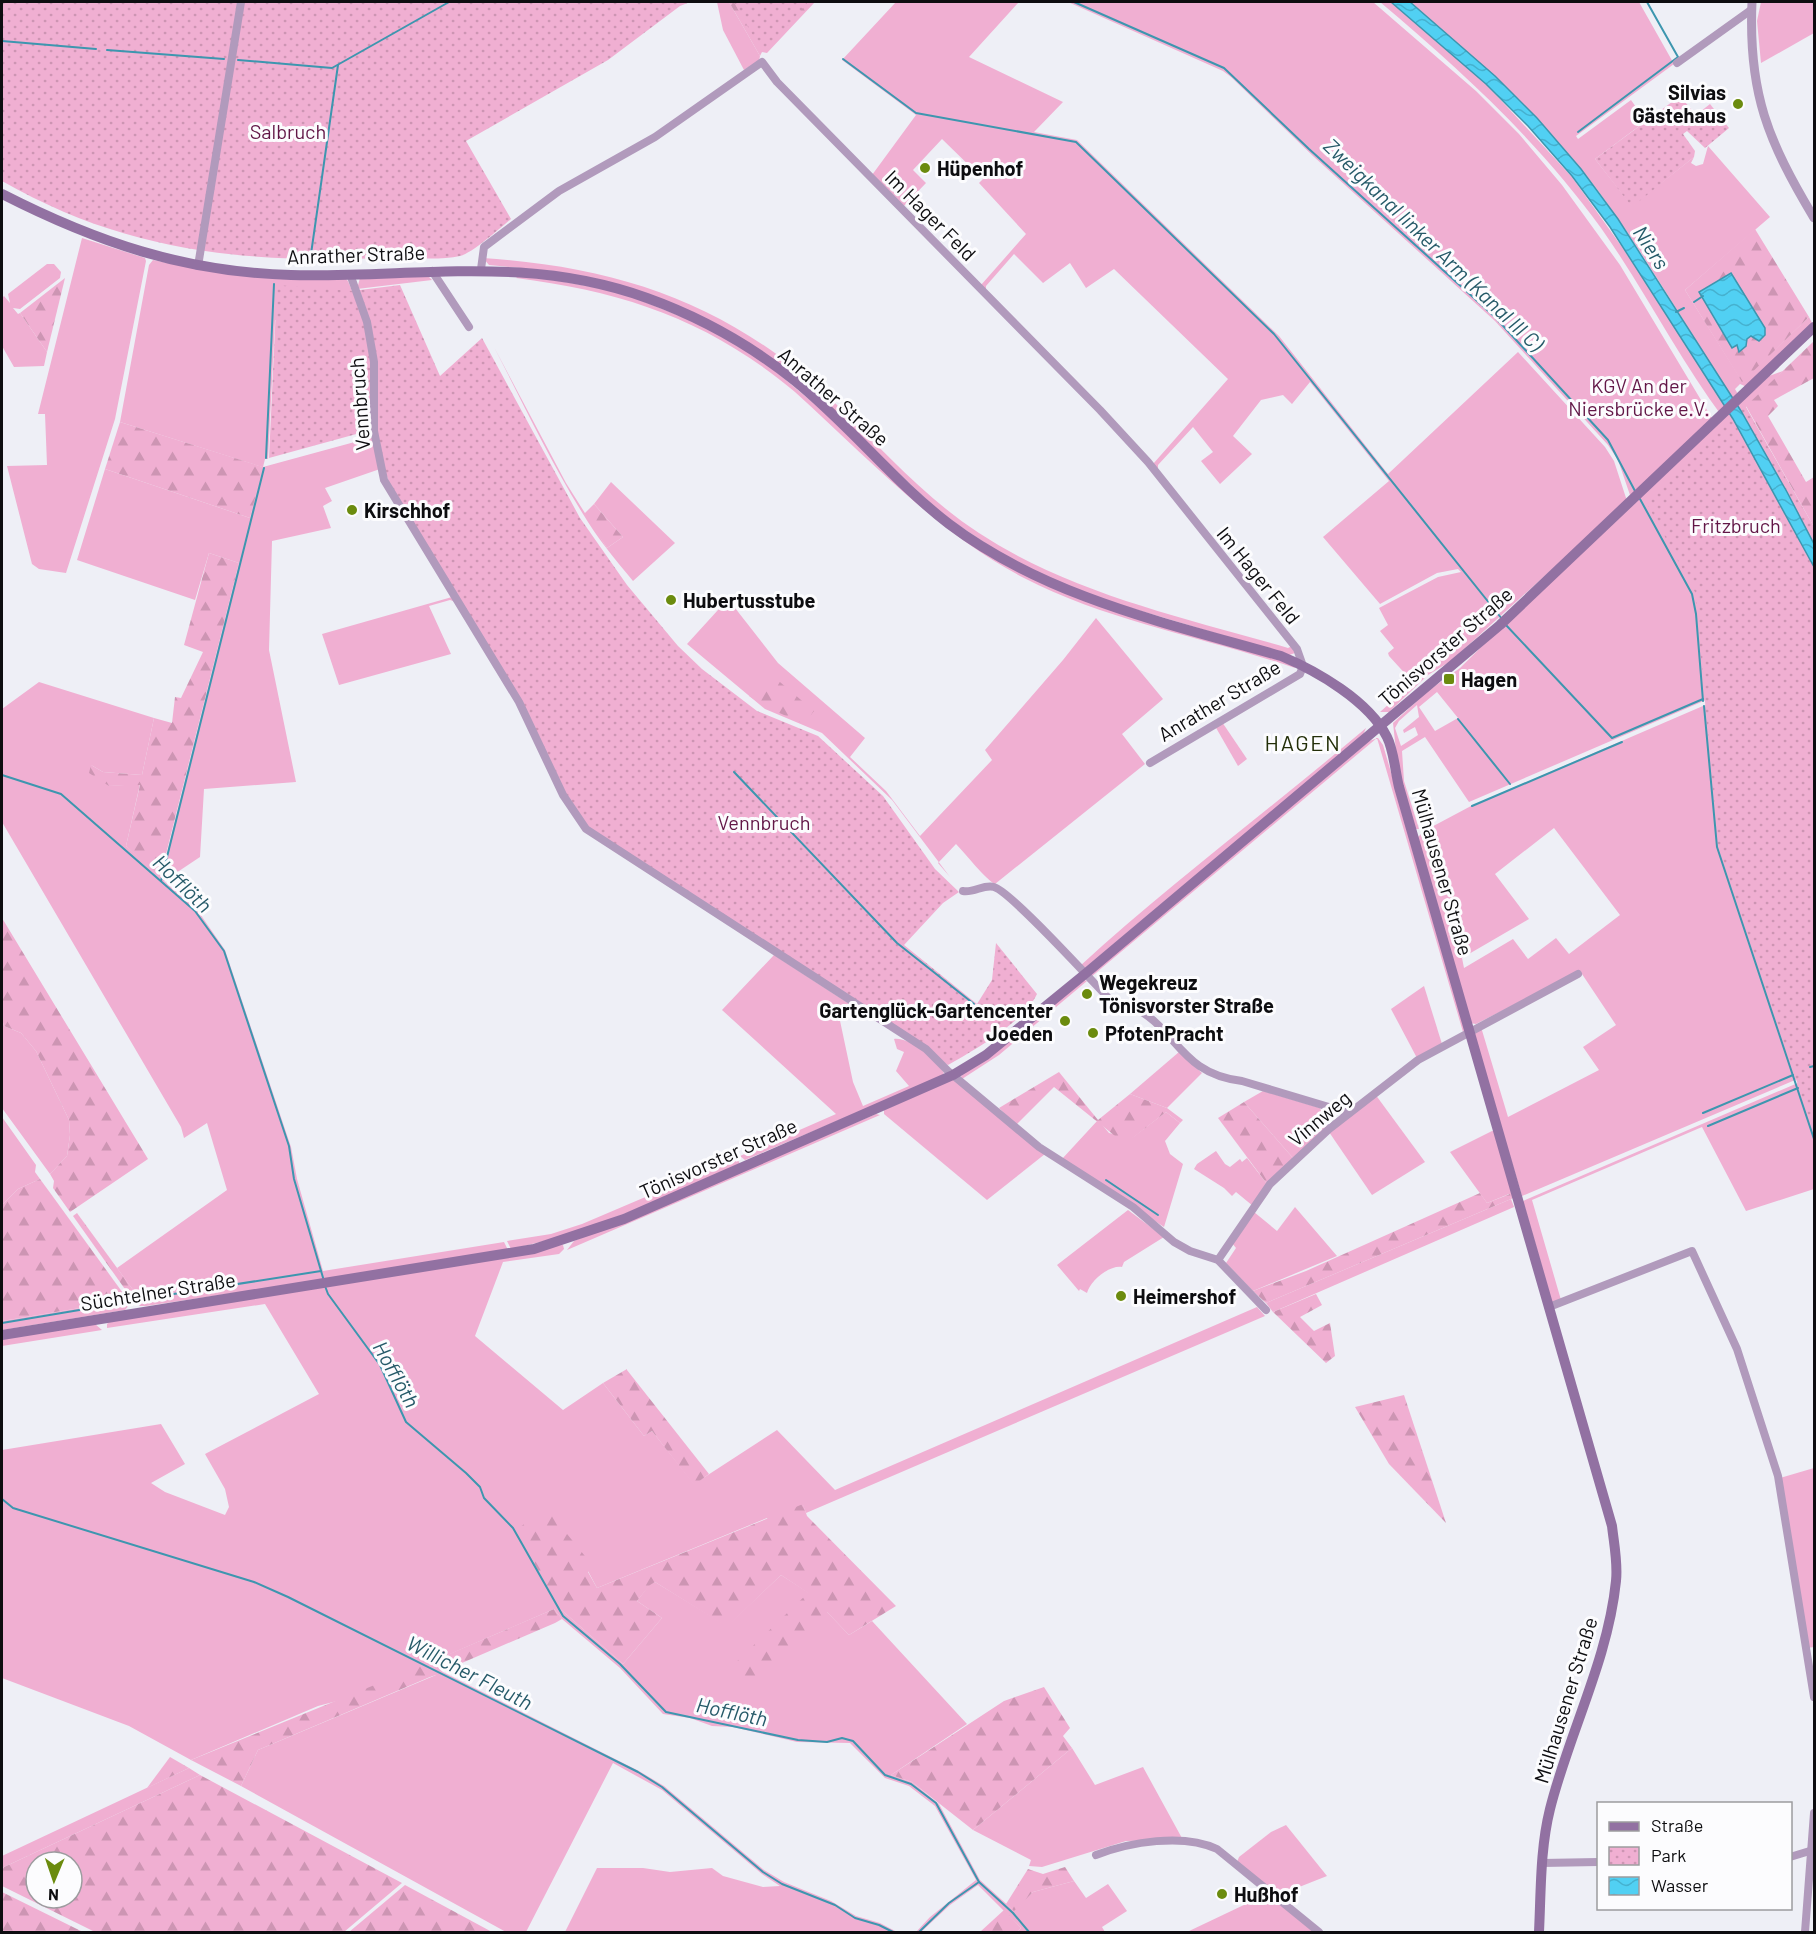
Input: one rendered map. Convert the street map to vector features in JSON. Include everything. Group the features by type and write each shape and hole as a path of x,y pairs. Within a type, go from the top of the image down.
{"main road":[{"name":"Anrather Straße","path":"2,194 80,232 149,255 198,266 245,272 350,274 481,269 532,272 595,282 648,298 707,323 751,349 795,381 906,487 949,524 1000,558 1044,582 1110,606 1281,656 1303,666 1342,691 1380,725"},
{"name":"Tönisvorster Straße","path":"323,1283 534,1249 594,1231 953,1075 986,1055 1503,621 1815,327"},
{"name":"Mülhausener Straße","path":"1380,725 1388,740 1399,787 1612,1526 1616,1578 1609,1630 1572,1734 1549,1811 1542,1863 1539,1932"},
{"name":"Süchtelner Straße","path":"2,1335 323,1283"}],"street":[{"path":"198,266 241,2"},
{"path":"1677,63 1752,6"},
{"path":"1752,6 1754,68 1761,111 1784,167 1815,218"},
{"name":"Im Hager Feld","path":"481,269 484,247 550,197 673,126 762,62 777,82 1148,462 1297,649 1303,666"},
{"path":"431,270 469,327"},
{"name":"Vennbruch","path":"350,274 367,322 374,362 374,431 384,480 519,702 563,795 586,829 926,1049 953,1075"},
{"name":"Anrather Straße","path":"1150,763 1300,674 1303,666"},
{"path":"963,891 970,892 987,886 996,887 1119,1010 1125,1010 1131,1006 1141,1011 1188,1058 1204,1070 1227,1079 1242,1081 1349,1113"},
{"path":"1470,1030 1578,974"},
{"name":"Vinnweg","path":"1218,1260 1270,1185 1349,1113 1418,1060 1470,1030"},
{"path":"953,1075 1039,1147 1133,1207 1174,1242 1190,1251 1218,1260 1266,1310"},
{"path":"1549,1307 1692,1251 1737,1349 1778,1476 1815,1697"},
{"path":"1805,1932 1815,1813"},
{"path":"1096,1855 1124,1844 1143,1842 1205,1844 1217,1849 1319,1932"},
{"path":"1792,1857 1812,1851"},
{"path":"1542,1863 1597,1862"}],"green space":[{"name":"Salbruch","path":"2,2 690,2 680,6 608,60 466,141 511,219 479,245 460,256 432,259 332,259 234,255 140,238 94,224 48,205 2,181"},
{"path":"717,2 729,2 760,56 759,61 744,70 723,30"},
{"path":"729,2 815,2 767,53 762,52 760,56"},
{"path":"734,2 808,2 766,51 761,50"},
{"path":"896,2 1019,2 969,57 1063,102 1034,132 1077,140 1279,336 1388,474 1518,352 1605,447 1614,461 1627,501 1451,661 1428,675 1389,712 1380,712 1399,695 1410,679 1389,656 1388,653 1394,648 1380,631 1388,625 1379,608 1438,577 1461,572 1458,569 1437,573 1380,604 1323,537 1389,481 1310,382 1292,404 1283,395 1261,400 1233,436 1252,454 1220,484 1201,461 1213,452 1193,427 1158,465 1158,470 1153,464 1228,379 1114,269 1086,288 1070,263 1043,283 1014,254 986,286 986,290 981,285 1026,234 979,183 983,179 942,139 913,170 926,183 903,207 872,175 916,115 842,60"},
{"name":"KGV An der Niersbrücke e.V.","path":"1068,2 1373,2 1476,91 1519,134 1562,185 1620,265 1713,420 1724,419 1692,373 1617,252 1577,196 1498,108 1380,2 1391,2 1486,84 1572,177 1632,261 1733,419 1706,700 1469,802 1425,737 1402,751 1404,781 1419,829 1413,829 1398,769 1393,723 1428,691 1460,668 1631,498 1618,460 1608,445 1495,321 1223,71","holes":["1437,692 1458,718 1435,731 1419,707","1417,705 1419,717 1403,730 1404,733 1415,727 1418,735 1401,746 1395,728 1399,721"]},
{"path":"1410,2 1639,2 1674,64 1576,136 1578,139 1631,100 1646,121 1595,159 1632,206 1694,157 1691,163 1696,166 1703,164 1708,146 1770,217 1685,290 1742,381 1809,317 1812,323 1747,387 1740,384 1735,389 1742,401 1769,376 1783,371 1746,407 1814,527 1814,544 1697,342 1608,204 1542,124 1478,61"},
{"path":"1761,2 1814,2 1814,33 1761,63 1757,21"},
{"path":"1680,96 1696,115 1710,104 1729,128 1705,148 1687,131 1683,134 1695,151 1694,157 1632,207 1595,159"},
{"path":"1755,229 1809,317 1742,382 1685,290","holes":["1731,273 1751,336 1737,345"]},
{"path":"82,238 145,258 146,261 115,419 66,573 39,569 32,564 7,466 47,465 45,414 38,414"},
{"path":"483,258 583,271 629,282 674,298 716,317 758,341 797,370 836,404 940,504 979,533 1015,554 1090,588 1129,602 1288,648 1292,646 1295,653 1289,655 1091,596 1009,559 942,514 830,408 710,321 552,271 489,265"},
{"path":"153,260 207,271 345,278 365,323 275,320 268,459 265,459 263,467 373,437 380,469 325,488 332,501 323,506 331,528 272,541 269,650 296,782 204,789 200,857 164,881 198,911 225,950 291,1147 297,1179 323,1271 504,1242 508,1250 563,1245 564,1249 559,1254 503,1262 475,1336 563,1410 603,1383 644,1436 652,1431 694,1484 777,1430 835,1490 1257,1307 1265,1316 806,1513 803,1505 597,1588 588,1571 517,1530 558,1607 623,1664 662,1618 637,1601 650,1584 655,1582 727,1626 781,1575 809,1593 849,1635 872,1621 967,1724 891,1775 912,1782 939,1804 980,1880 1013,1910 1033,1892 1074,1881 1086,1898 1108,1884 1127,1911 1102,1927 1105,1932 1017,1932 1021,1928 978,1885 950,1905 921,1932 916,1932 930,1917 976,1880 935,1806 909,1786 885,1778 850,1743 797,1742 663,1714 620,1668 562,1619 554,1609 427,1664 639,1771 664,1786 764,1870 784,1882 831,1901 856,1916 880,1923 897,1932 565,1932 597,1868 643,1868 670,1872 712,1868 723,1876 763,1887 780,1886 762,1874 662,1790 613,1763 526,1932 506,1932 241,1786 258,1750 436,1675 318,1706 191,1760 129,1726 2,1678 2,1450 161,1424 185,1464 151,1483 165,1492 225,1515 229,1507 225,1489 205,1454 319,1394 265,1304 107,1328 110,1321 321,1280 146,1306 140,1306 132,1299 139,1298 117,1268 227,1190 207,1123 184,1138 181,1127 2,822 2,709 39,682 154,718 142,775 103,772 91,765 109,786 140,784 126,846 161,877 239,563 209,553 195,600 77,560 105,469 250,518 262,467 120,422 149,265"},
{"path":"47,264 54,264 61,272 60,278 20,309 13,308 18,314 20,313 47,352 44,366 14,367 2,346 2,298 4,296 10,303 8,294"},
{"path":"521,274 620,292 702,325 763,361 823,411 915,500 1028,576 1292,663 1295,668 1123,618 1056,593 1024,578 961,539 876,468 795,392 763,367 730,346 698,328 630,301 556,284 516,278"},
{"path":"427,275 432,280 357,289 360,278"},
{"path":"65,278 47,352 20,313"},
{"name":"Vennbruch","path":"277,285 352,291 400,285 440,376 482,338 580,518 627,585 678,646 702,669 757,711 818,736 883,796 935,869 959,892 943,903 904,945 977,1004 992,980 996,943 1037,994 1021,1015 971,1052 948,1065 589,829 566,795 552,764 389,482 371,430 269,458"},
{"path":"1814,341 1814,378 1774,400 1778,406 1768,416 1806,482 1814,477 1814,527 1746,406"},
{"path":"494,347 566,483 607,548 623,537 594,504 611,482 675,543 633,581 594,532 571,494"},
{"name":"Fritzbruch","path":"1744,405 1814,528 1814,1133 1718,844 1695,592 1645,500"},
{"path":"120,422 263,467 250,518 105,469"},
{"path":"594,504 623,537 607,548 584,514"},
{"path":"209,553 239,563 160,878 126,846 140,785 109,786 89,773 91,765 103,772 142,775 154,718 172,723 175,697 181,698 203,652 184,645"},
{"path":"452,597 456,602 450,600 429,606 451,654 339,685 322,634"},
{"path":"728,599 778,663 865,738 850,757 886,791 920,836 992,760 985,750 1096,618 1163,699 1122,734 1145,764 995,884 956,844 939,862 892,800 822,733 765,709 687,644"},
{"path":"1814,658 1814,1072 1522,1196 1473,1033 1481,1027 1508,1117 1599,1070 1583,1047 1616,1025 1580,971 1476,1024 1470,1023 1416,839 1424,831 1471,806","holes":["1554,828 1620,915 1569,954 1556,938 1528,959 1513,939 1464,968 1462,958 1529,919 1495,874"]},
{"path":"767,671 814,711 804,724 764,706 749,696"},
{"path":"1222,722 1247,759 1238,766 1215,726"},
{"path":"1366,728 1363,735 1085,968 1080,966 1151,904"},
{"path":"1377,738 1383,745 1466,1029 1463,1032"},
{"path":"1376,739 1091,977 1092,973 1369,741"},
{"path":"2,918 148,1159 70,1212 53,1188 54,1181 50,1174 67,1156 70,1135 69,1120 36,1051 21,1033 4,1026 2,1019"},
{"path":"774,955 851,1005 839,1016 853,1082 863,1106 909,1086 896,1071 904,1052 897,1049 894,1039 907,1041 922,1050 944,1073 941,1077 745,1160 740,1156 836,1114 722,1010"},
{"path":"1084,980 1087,981 999,1055 962,1079 961,1076"},
{"path":"1424,986 1442,1044 1417,1058 1391,1009"},
{"path":"2,1019 4,1026 21,1033 36,1051 69,1120 70,1135 67,1156 50,1174 2,1108"},
{"path":"1179,1052 1202,1073 1167,1108 1130,1094"},
{"path":"1059,1072 1098,1120 1130,1094 1167,1108 1183,1120 1180,1123 1166,1112 1125,1144 1054,1087 1016,1125 999,1108"},
{"path":"1814,1076 1814,1189 1746,1211 1702,1127 1532,1200 1561,1300 1552,1302 1523,1201"},
{"path":"954,1079 1045,1154 987,1200 884,1114 884,1110"},
{"path":"1263,1091 1320,1108 1328,1128 1293,1158 1244,1102"},
{"path":"1375,1094 1425,1162 1372,1195 1329,1132"},
{"path":"1244,1102 1293,1158 1267,1184 1218,1118"},
{"path":"1166,1112 1180,1123 1165,1141 1170,1154 1183,1164 1164,1227 1062,1159 1098,1120 1109,1133 1132,1138"},
{"path":"876,1114 880,1115 567,1250 574,1241"},
{"path":"2,1117 36,1165 35,1172 40,1179 18,1189 2,1205"},
{"path":"1496,1131 1515,1197 1511,1199 1509,1194 1487,1203 1450,1152"},
{"path":"1216,1151 1230,1167 1240,1159 1242,1162 1247,1158 1267,1184 1253,1206 1236,1192 1232,1196 1224,1188 1194,1169 1197,1164"},
{"path":"737,1158 740,1164 599,1223 511,1249 507,1241 551,1234 582,1224"},
{"path":"40,1179 128,1300 2,1321 2,1205 18,1189"},
{"path":"1480,1193 1487,1203 1510,1194 1511,1199 1266,1303 1253,1291 1306,1271"},
{"path":"1511,1199 1514,1207 1273,1312 1266,1303"},
{"path":"1295,1207 1337,1256 1253,1291 1226,1263 1236,1248 1232,1243 1254,1212 1277,1231"},
{"path":"1128,1210 1164,1237 1124,1262 1122,1267 1111,1269 1101,1275 1087,1293 1080,1289 1079,1291 1057,1265"},
{"path":"77,1213 139,1298 132,1299 73,1216"},
{"path":"1316,1294 1322,1305 1300,1317 1314,1331 1330,1323 1335,1356 1326,1363 1273,1312"},
{"path":"128,1300 130,1304 125,1310 2,1330 2,1321"},
{"path":"95,1324 102,1330 2,1346 2,1338"},
{"path":"627,1369 709,1474 694,1485 652,1431 644,1436 603,1383"},
{"path":"1404,1395 1446,1523 1389,1464 1355,1407"},
{"path":"1814,1468 1814,1647 1807,1648 1780,1478"},
{"path":"803,1504 807,1516 896,1606 849,1635 827,1612 751,1684 731,1667 808,1593 781,1575 727,1627 655,1582 637,1601 662,1618 623,1664 558,1607 516,1530 546,1508 593,1566 588,1572 597,1588"},
{"path":"554,1609 562,1619 441,1672 426,1664"},
{"path":"421,1666 437,1674 258,1750 241,1786 191,1760"},
{"path":"1044,1687 1070,1728 1063,1736 1072,1748 973,1830 912,1782 891,1775 1004,1701"},
{"path":"1072,1748 1095,1785 1143,1767 1183,1840 1126,1841 1042,1867 1029,1866 1031,1860 973,1830"},
{"path":"170,1757 189,1768 147,1788"},
{"path":"189,1768 200,1775 40,1850 24,1850 24,1858 2,1868 2,1856"},
{"path":"200,1775 402,1883 344,1932 95,1932 51,1910 84,1910 84,1850 40,1850"},
{"path":"1286,1825 1327,1876 1279,1895 1237,1862 1239,1857 1271,1832"},
{"path":"24,1858 24,1897 2,1886 2,1868"},
{"path":"1065,1867 1074,1881 1033,1892 1014,1911 1006,1904 1028,1869 1043,1874"},
{"path":"405,1885 492,1932 349,1932"},
{"path":"2,1892 24,1903 24,1910 38,1910 83,1932 2,1932"},
{"path":"1267,1894 1315,1932 1187,1932"},
{"path":"1004,1910 1021,1928 1017,1932 980,1932"}],"water":[{"path":"1391,2 1410,2 1495,76 1537,118 1581,169 1618,219 1741,411 1814,544 1814,567 1733,419 1610,227 1572,176 1528,126 1486,84"},
{"path":"1731,273 1765,328 1765,335 1759,341 1751,336 1747,339 1746,346 1739,352 1737,345 1732,348 1699,292"}],"waterway":[{"name":"Zweigkanal linker Arm (Kanal III C)","path":"238,60 332,68 449,2"},
{"name":"Zweigkanal linker Arm (Kanal III C)","path":"1074,2 1224,68 1309,149 1495,317 1608,440 1635,491"},
{"path":"1578,132 1678,57 1647,2"},
{"name":"Zweigkanal linker Arm (Kanal III C)","path":"2,41 96,49"},
{"name":"Zweigkanal linker Arm (Kanal III C)","path":"107,50 224,59"},
{"path":"843,59 916,113 1076,142 1274,334 1502,619"},
{"path":"310,261 338,65"},
{"path":"266,458 274,284"},
{"path":"1694,302 1703,296"},
{"path":"1676,312 1684,308"},
{"path":"161,881 264,468"},
{"name":"Zweigkanal linker Arm (Kanal III C)","path":"1640,499 1692,594 1696,614 1703,701"},
{"path":"1505,624 1612,738 1703,699"},
{"name":"Zweigkanal linker Arm (Kanal III C)","path":"1704,706 1717,847 1814,1139"},
{"path":"1458,719 1510,784"},
{"path":"1472,806 1622,742"},
{"path":"734,772 897,943 974,1004"},
{"name":"Hofflöth","path":"2,775 61,794 195,911 224,951 289,1146 294,1179 324,1281"},
{"path":"1810,1067 1814,1066"},
{"path":"1703,1113 1793,1075"},
{"path":"1708,1126 1798,1088"},
{"path":"1106,1180 1158,1215"},
{"path":"135,1300 321,1271"},
{"name":"Hofflöth","path":"325,1286 328,1294 380,1365 406,1422 480,1487 484,1498 513,1528 563,1616 620,1664 666,1712 798,1740 827,1742 842,1738 853,1741 885,1775 911,1784 936,1803 979,1882 1013,1913 1029,1932"},
{"path":"2,1323 127,1302"},
{"name":"Willicher Fleuth","path":"2,1499 13,1508 254,1582 288,1597 638,1772 662,1787 763,1872 782,1884 835,1905 855,1918 893,1932"},
{"name":"Willicher Fleuth","path":"919,1932 949,1903 979,1882"}],"place":[{"name":"Silvias Gästehaus","path":"1738,104"},
{"name":"Hüpenhof","path":"925,168"},
{"name":"Kirschhof","path":"352,510"},
{"name":"Hubertusstube","path":"671,600"},
{"name":"Hagen","path":"1449,679"},
{"name":"Wegekreuz Tönisvorster Straße","path":"1087,994"},
{"name":"Gartenglück-Gartencenter Joeden","path":"1065,1021"},
{"name":"PfotenPracht","path":"1093,1033"},
{"name":"Heimershof","path":"1121,1296"},
{"name":"Hußhof","path":"1222,1894"}],"district":[{"name":"HAGEN","path":"1303,742"}],"water label":[{"name":"Niers","path":"1652,247"}]}
